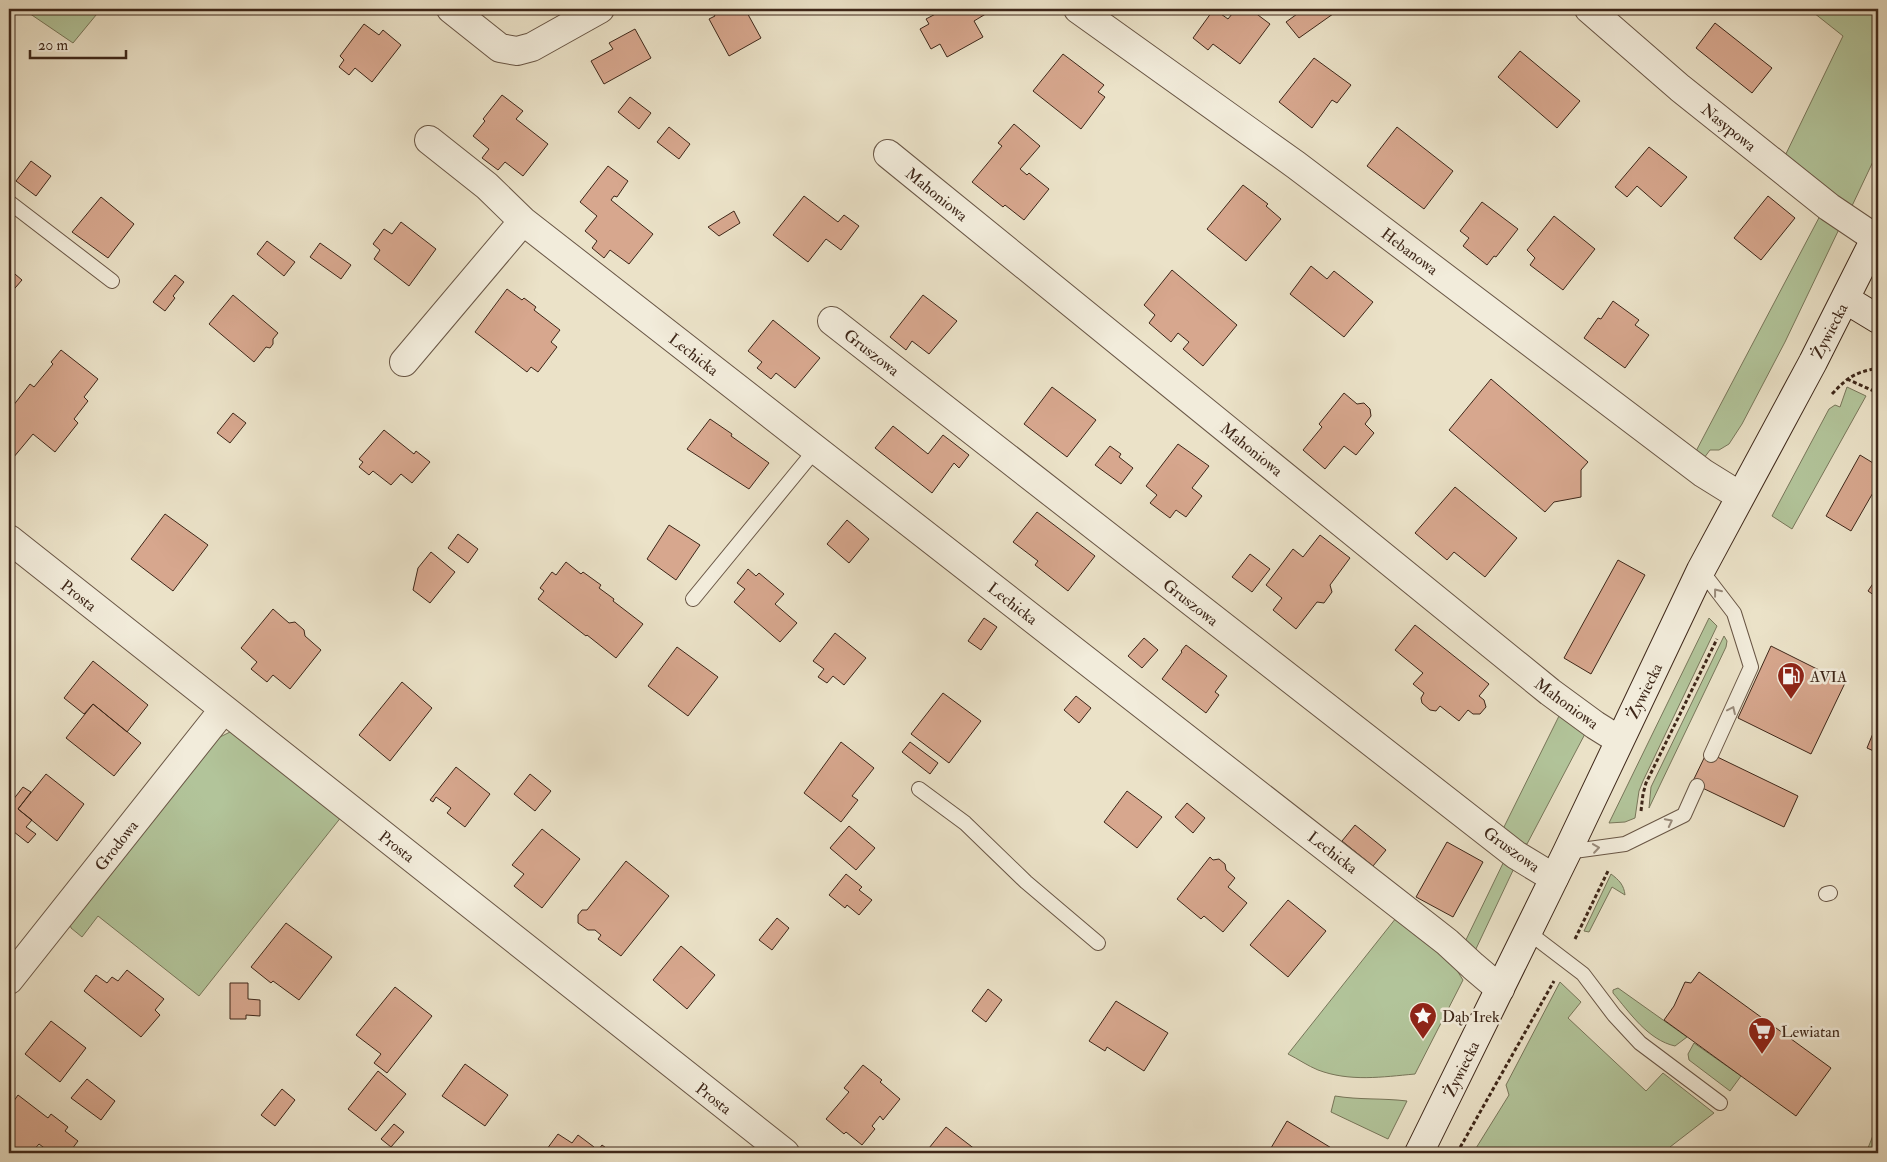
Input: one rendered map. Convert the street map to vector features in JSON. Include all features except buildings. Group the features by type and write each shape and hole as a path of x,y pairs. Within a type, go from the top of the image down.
{"street":[{"path":"451,9 500,48 517,51 532,47 600,9"},
{"name":"Hebanowa","path":"1078,9 1296,165 1703,473 1740,496"},
{"name":"Nasypowa","path":"1589,9 1680,88 1814,196 1877,236"},
{"name":"Lechicka","path":"429,140 487,186 523,220 1448,942 1500,989"},
{"name":"Mahoniowa","path":"888,154 1550,692 1619,740"},
{"path":"404,362 523,220"},
{"name":"Żywiecka","path":"1419,1153 1567,852 1701,570 1877,236"},
{"path":"1845,299 1878,319"},
{"name":"Gruszowa","path":"832,321 1516,855 1554,878"},
{"name":"Prosta","path":"9,540 785,1153"},
{"name":"Grodowa","path":"9,980 224,709"}],"lane":[{"path":"9,202 112,282"},
{"path":"693,599 816,449"},
{"path":"1701,570 1734,613 1752,667 1712,754"},
{"path":"1567,852 1625,844 1684,815 1697,786"},
{"path":"919,789 964,823 1026,882 1098,942"},
{"path":"1528,932 1583,974 1614,1015 1640,1042 1720,1104"}],"path":[{"path":"1829,397 1847,378 1878,368"},
{"path":"1847,378 1878,393"},
{"path":"1457,1153 1564,961 1607,872 1641,812 1646,783 1732,610"}],"green space":[{"path":"23,9 101,9 73,43"},
{"path":"1809,9 1878,9 1878,151 1851,208 1783,160 1843,36"},
{"path":"1822,212 1841,225 1785,342 1742,424 1729,444 1719,450 1710,450 1704,458 1695,453"},
{"path":"1847,387 1866,396 1792,529 1772,516 1829,409 1835,405 1840,407"},
{"path":"1709,618 1717,626 1643,781 1639,791 1635,818 1625,822 1609,823"},
{"path":"1724,636 1727,641 1726,647 1649,808 1651,787"},
{"path":"1561,712 1586,732 1527,844 1521,845 1501,833"},
{"path":"230,732 239,733 342,816 199,996 98,916 82,937 71,928 69,919 218,738"},
{"path":"1507,855 1516,864 1474,953 1463,946"},
{"path":"1611,874 1621,883 1625,895 1612,887 1589,932 1584,931"},
{"path":"1400,913 1448,956 1463,980 1415,1074 1366,1078 1342,1076 1310,1067 1288,1054"},
{"path":"1560,982 1581,1002 1568,1018 1646,1091 1663,1073 1714,1113 1670,1147 1679,1153 1473,1153 1509,1095 1506,1085"},
{"path":"1618,988 1687,1037 1675,1046 1656,1038 1640,1025 1613,993 1613,990"},
{"path":"1694,1043 1741,1076 1730,1091 1689,1060 1688,1054"},
{"path":"1335,1096 1407,1101 1388,1139 1331,1112"},
{"path":"1878,1123 1878,1153 1866,1153"}],"place":[{"name":"AVIA","path":"1791,700"},
{"name":"Dąb Irek","path":"1423,1040"},
{"name":"Lewiatan","path":"1762,1055"}]}
